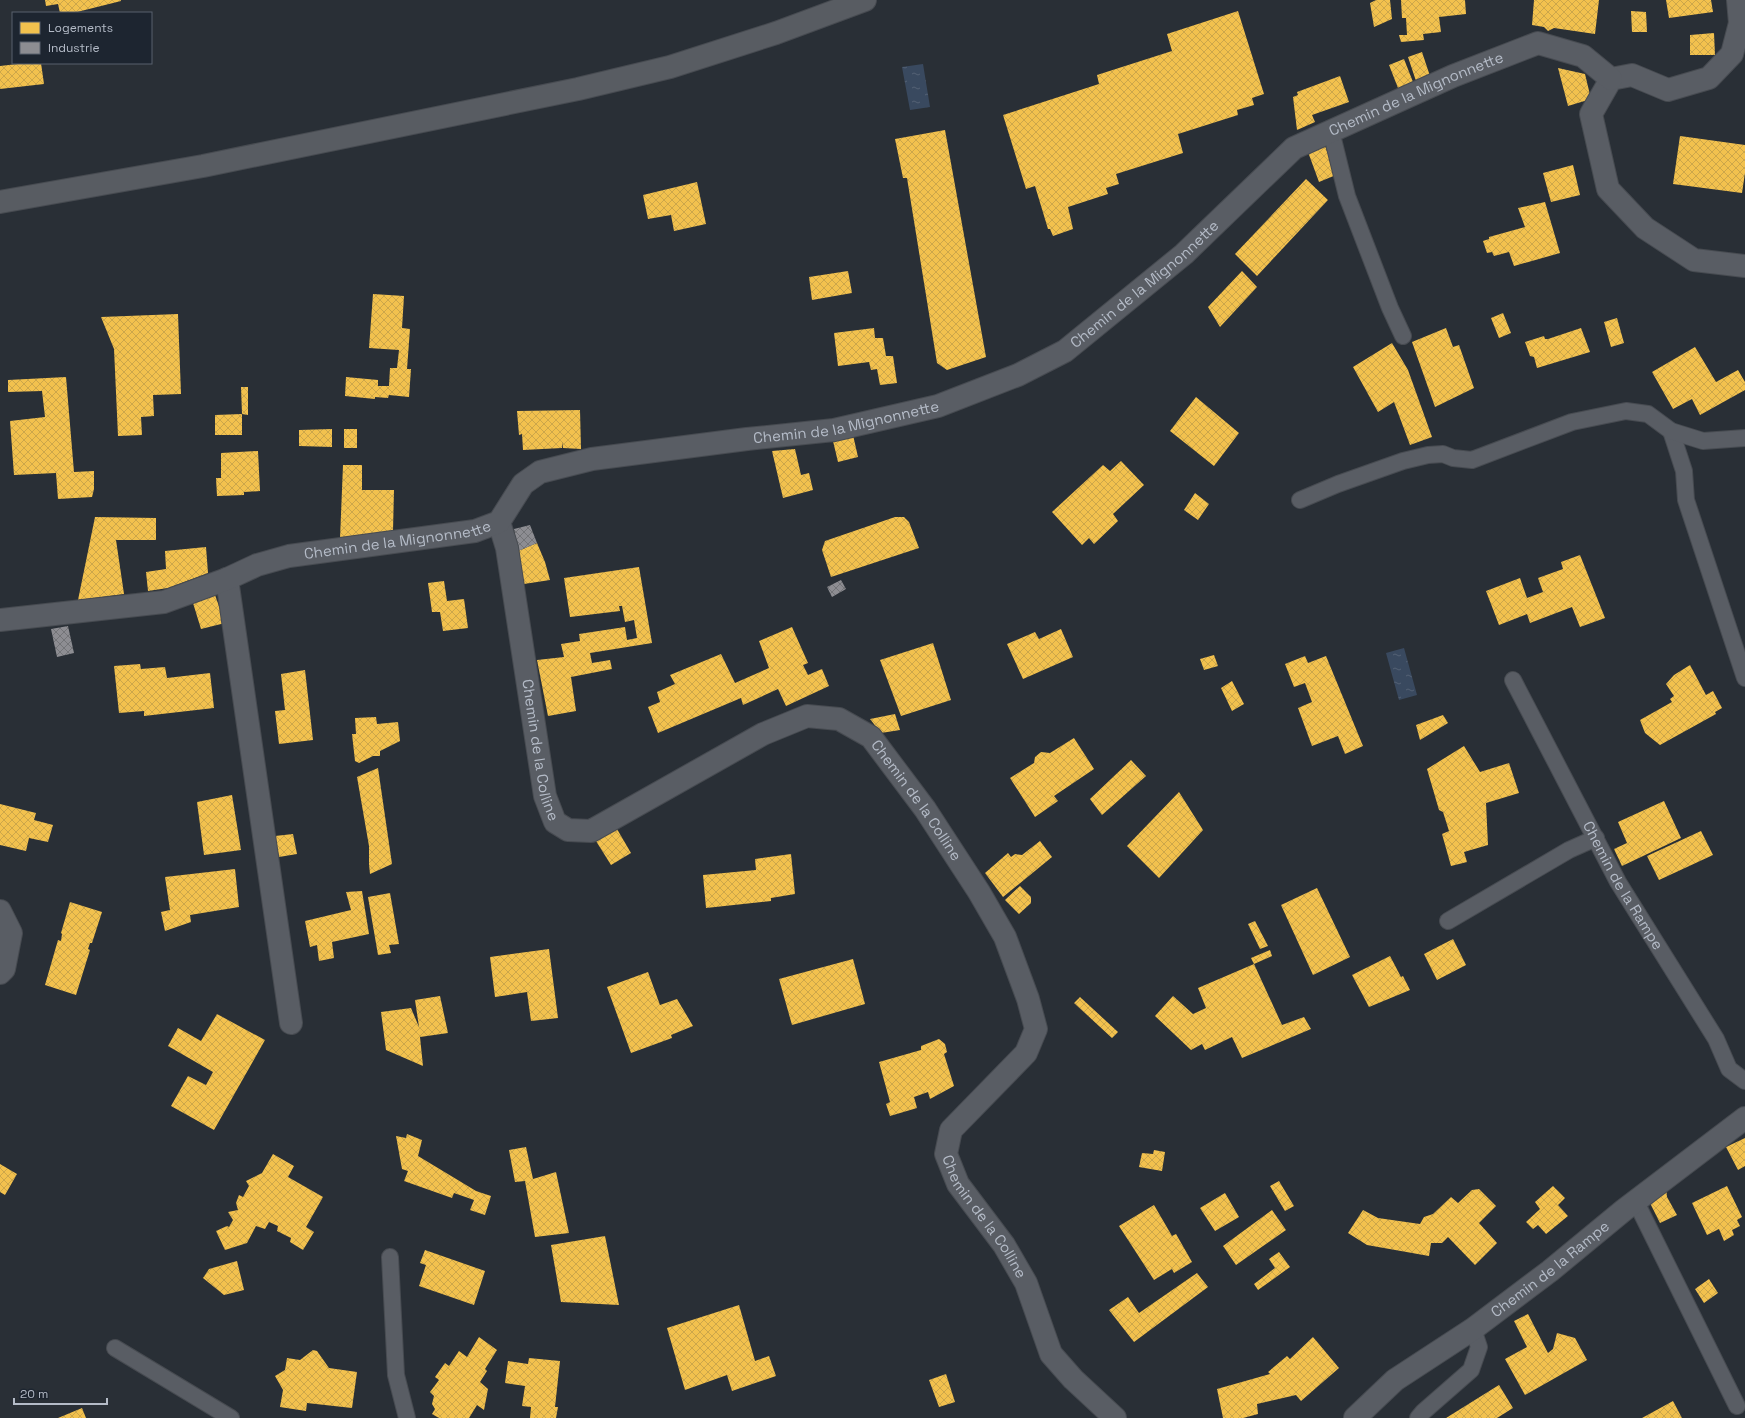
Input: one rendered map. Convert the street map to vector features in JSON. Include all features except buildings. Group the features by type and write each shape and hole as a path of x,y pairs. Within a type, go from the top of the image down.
{"main road":[{"path":"0,202 211,164 578,89 677,65 776,33 866,0"}],"street":[{"path":"1738,0 1740,23 1732,54 1709,78 1668,90 1632,75 1611,79 1591,114 1608,189 1645,228 1694,260 1745,266"},
{"name":"Chemin de la Mignonnette","path":"0,620 164,602 227,579 257,565 289,556 475,531 499,522 523,484 540,472 592,459 747,439 834,430 938,406 1018,375 1065,351 1178,259 1294,148 1454,76 1538,43 1583,56 1611,79"},
{"name":"Chemin de la Colline","path":"499,522 507,548 545,796 555,822 568,830 591,831 763,734 807,716 839,719 871,737 925,809 979,892 1006,937 1028,999 1036,1029 1026,1053 952,1130 946,1154 958,1184 1004,1245 1026,1283 1052,1354 1073,1379 1115,1418"},
{"path":"227,579 292,1023"},
{"path":"0,911 11,933 4,969 0,973"},
{"name":"Chemin de la Rampe","path":"1355,1418 1395,1380 1473,1329 1550,1271 1745,1118"}],"lane":[{"path":"1332,131 1347,196 1390,308 1403,336"},
{"path":"1300,500 1338,484 1403,461 1428,455 1443,454 1453,458 1472,460 1572,422 1626,410 1648,414 1671,431 1703,441 1745,438"},
{"path":"1671,431 1684,471 1686,500 1745,678"},
{"name":"Chemin de la Rampe","path":"1514,680 1618,882 1716,1039 1729,1069 1745,1081"},
{"path":"1448,921 1569,850 1596,838"},
{"path":"1636,1202 1737,1406"},
{"path":"390,1257 396,1375 407,1418"},
{"path":"1418,1418 1471,1370 1479,1347 1473,1329"},
{"path":"115,1348 231,1418"}],"water":[{"path":"923,64 930,107 910,110 902,67"},
{"path":"1404,648 1417,695 1399,700 1386,653"}]}
